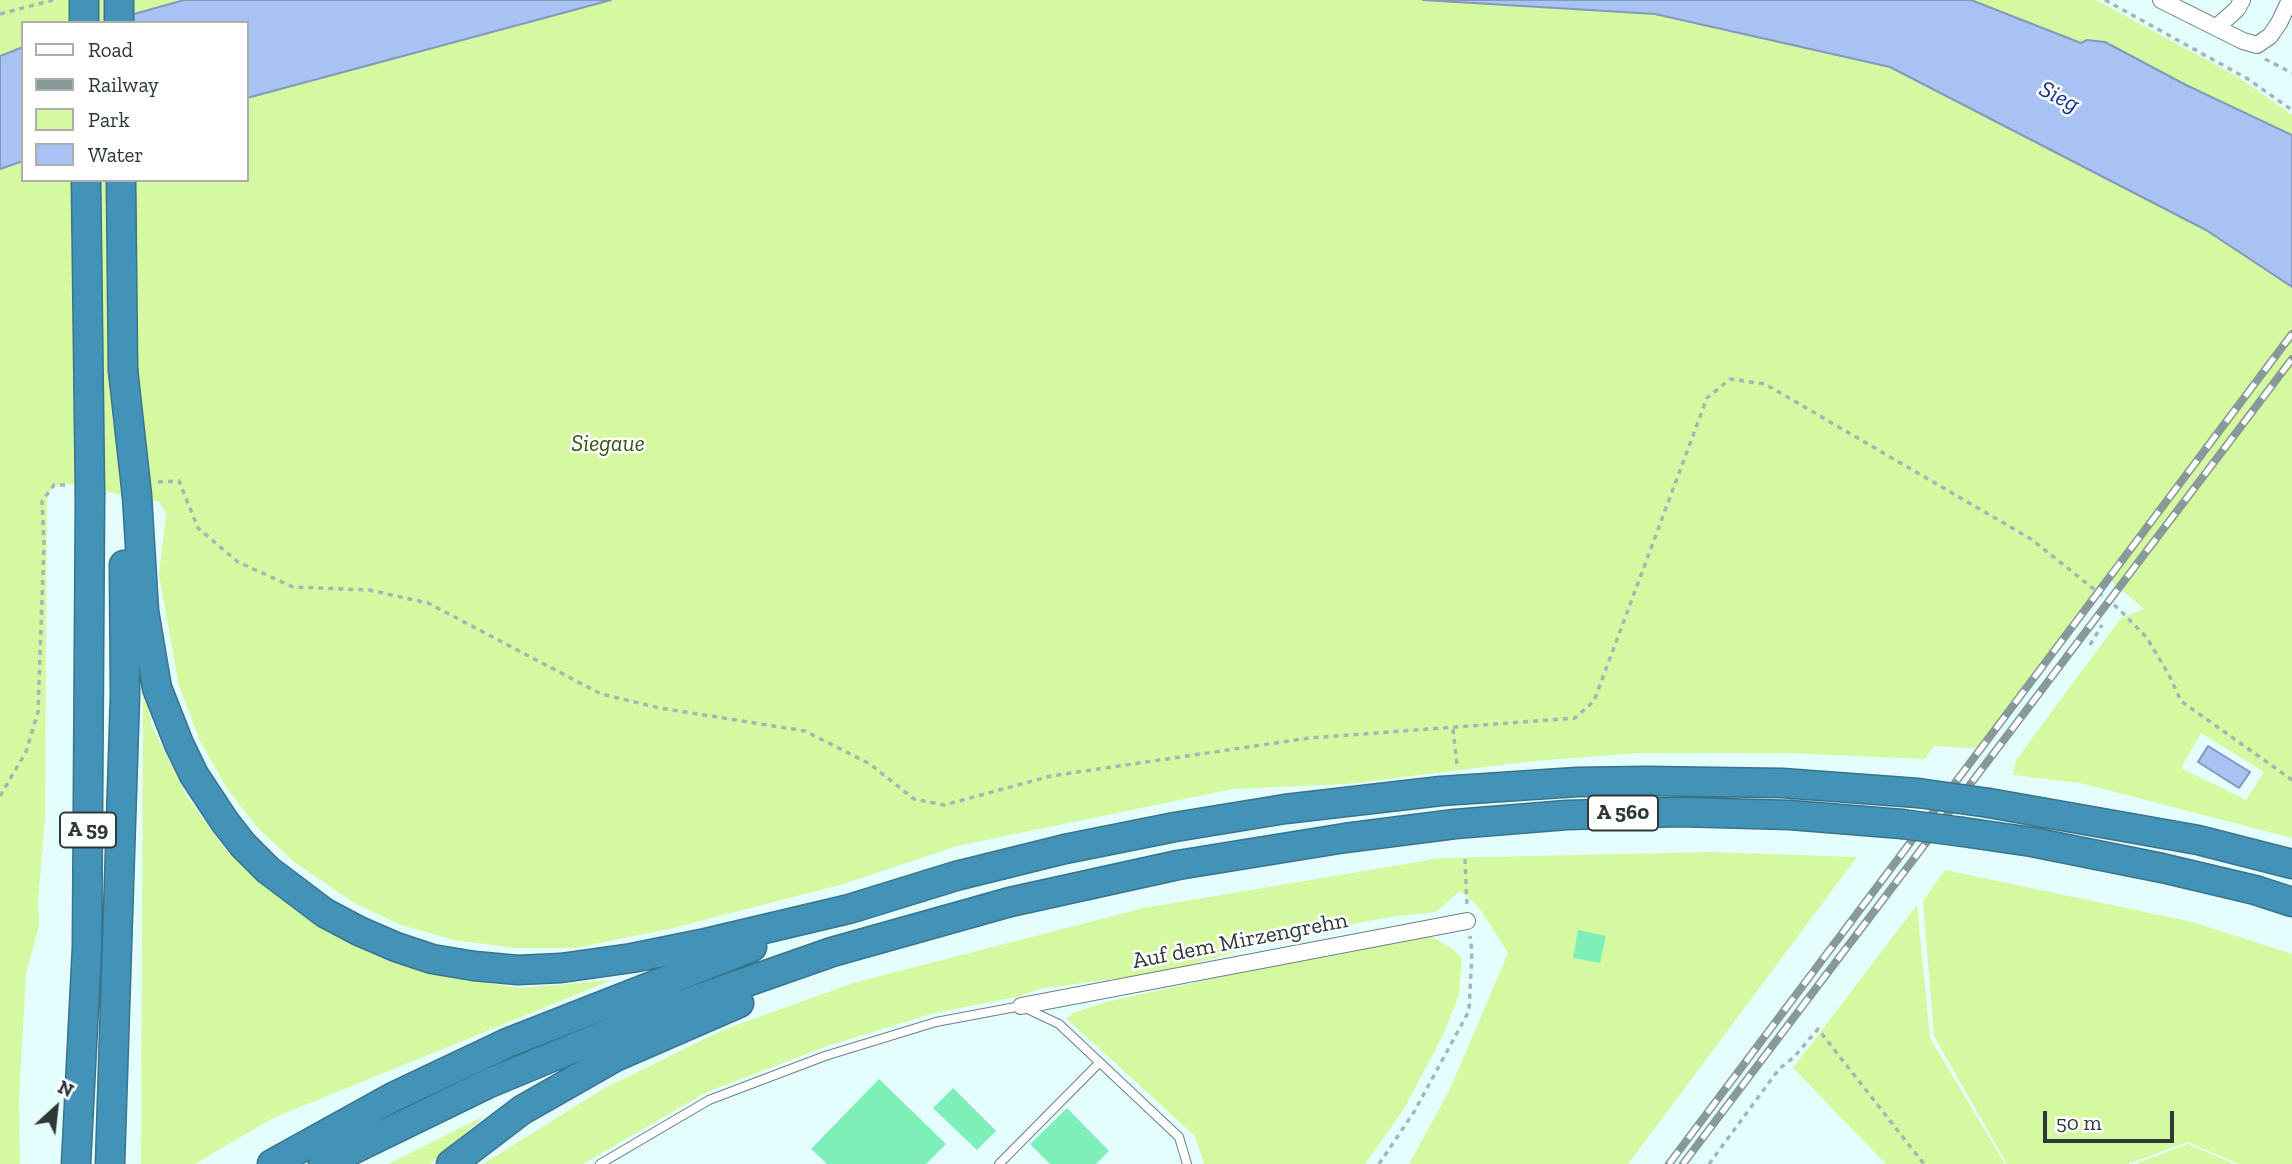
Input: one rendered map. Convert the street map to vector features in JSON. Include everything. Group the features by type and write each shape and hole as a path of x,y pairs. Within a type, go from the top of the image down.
{"highway":[{"path":"83,0 84,21"},
{"path":"119,0 119,21"},
{"name":"A 59","path":"76,1164 87,947 90,495 86,182"},
{"path":"121,182 123,370 130,496 150,654 157,688 179,744 207,797 243,845 286,885 326,913 359,931 432,959 474,966 518,970 561,968 643,956 849,909"},
{"name":"A 59","path":"110,1164 130,496"},
{"name":"A 560","path":"849,909 956,876 1065,849 1285,809 1509,786 1645,781 1782,783 1918,793 2198,840 2292,864"},
{"name":"A 560","path":"1010,902 1178,865 1345,838 1469,822 1567,815 1679,812 1790,815 1902,824 2032,842 2162,868 2255,890 2292,902"},
{"path":"323,1164 487,1084 658,1013 832,952 1010,902"},
{"path":"451,1164 522,1110 615,1058 663,1035 837,965 1010,902"},
{"path":"272,1164 393,1097 507,1043 849,909"}],"street":[{"path":"2161,0 2186,6 2217,27 2257,45 2275,29 2290,0"},
{"path":"2217,27 2237,9 2242,0"},
{"name":"Auf dem Mirzengrehn","path":"1021,1006 1467,921"}],"lane":[{"path":"1021,1006 1059,1024 1179,1137 1187,1164"},
{"name":"Auf dem Mirzengrehn","path":"600,1164 709,1100 825,1056 936,1022 1021,1006"},
{"path":"999,1164 1099,1063"}],"path":[{"path":"0,14 53,0"},
{"path":"2105,0 2248,79 2292,110"},
{"path":"2257,45 2266,60 2292,73"},
{"path":"179,481 198,528 238,562 293,587 369,590 428,603 601,694 660,708 805,731 870,764 914,799 944,805 1051,776 1309,738 1575,718 1594,701 1707,398 1730,379 1765,384 2031,539 2119,609 2147,638 2181,701 2292,780"},
{"path":"0,796 26,752 38,712 44,544 42,501 54,485"},
{"path":"2090,645 2102,625"},
{"path":"1453,728 1457,765"},
{"path":"1378,1164 1414,1111 1469,1012 1472,952 1467,921 1465,859"},
{"path":"1709,1164 1779,1069 1794,1057 1818,1029 1924,1164"}],"green space":[{"name":"Siegaue","path":"0,0 2096,0 2238,77 2292,115 2292,838 2080,783 2013,775 2016,760 2121,618 2144,609 2110,580 1985,749 1934,746 1925,759 1787,753 1639,753 1534,761 1347,784 1233,789 957,846 840,885 673,928 576,948 515,948 454,940 401,925 354,903 293,861 257,827 228,790 200,741 179,686 159,575 166,513 159,502 64,483 52,488 47,498 45,819 38,901 39,925 26,975 19,1097 20,1164 0,1164","holes":["2201,733 2264,772 2246,800 2181,768"]},
{"path":"143,688 152,726 185,793 223,847 306,917 376,956 435,975 521,988 612,980 271,1119 195,1164 141,1164"},
{"path":"1711,852 1857,857 1628,1164 1409,1164 1450,1089 1508,953 1478,906 1460,891 1436,912 1390,917 1327,929 1186,966 1040,989 1017,997 935,1013 830,1045 707,1092 583,1164 483,1164 603,1089 723,1030 853,983 1144,908 1441,858"},
{"path":"1945,870 2193,922 2292,954 2292,1164 2239,1164 2188,1142 2127,1164 2007,1164 1934,1036 1923,901"},
{"path":"1917,905 1930,1038 2005,1164 1886,1164 1793,1068"},
{"path":"1429,935 1462,958 1459,995 1443,1035 1404,1109 1365,1164 1204,1164 1195,1136 1067,1019 1073,1013 1106,1002"},
{"path":"486,1115 430,1164 388,1164"},
{"path":"2188,1144 2235,1164 2135,1164"}],"water":[{"path":"184,0 611,0 248,98 248,21 109,21"},
{"name":"Sieg","path":"1423,0 1971,0 2081,43 2087,40 2105,42 2186,85 2292,135 2292,287 2206,230 1890,67 1655,14"},
{"path":"21,48 21,162 0,169 0,56"},
{"path":"2208,746 2250,772 2239,788 2198,762"}],"building":[{"path":"1578,930 1606,936 1600,963 1573,958"},
{"path":"879,1079 946,1144 926,1164 827,1164 811,1149"},
{"path":"953,1088 996,1131 977,1150 933,1108"},
{"path":"1067,1108 1109,1151 1096,1164 1050,1164 1030,1144"}],"railway":[{"path":"1669,1164 2292,334"},
{"path":"1683,1164 2292,359"}]}
